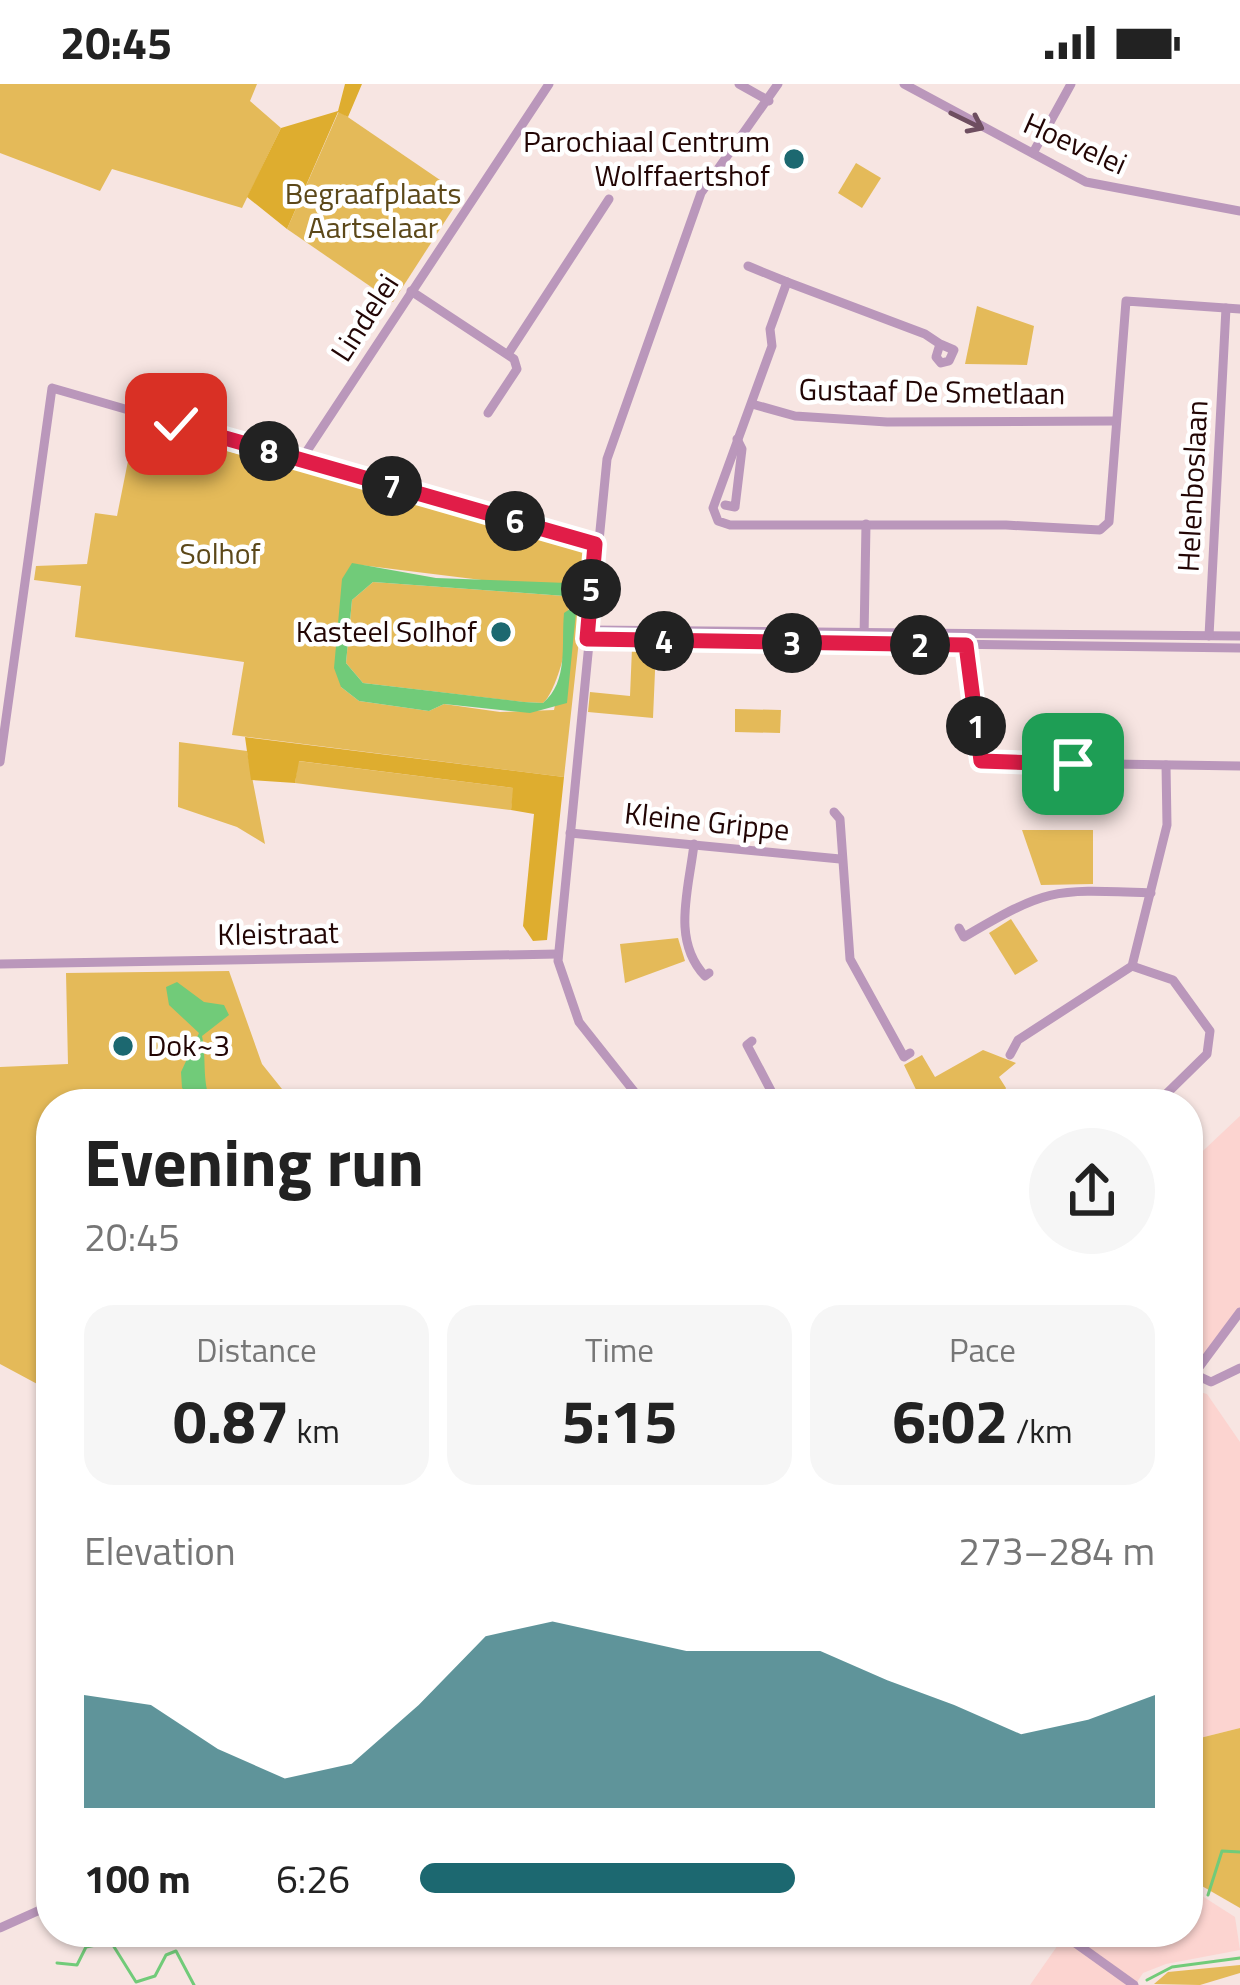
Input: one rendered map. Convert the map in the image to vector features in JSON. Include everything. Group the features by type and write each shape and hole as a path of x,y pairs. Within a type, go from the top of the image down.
{"street":[{"name":"Lindelei","path":"301,460 549,84"},
{"path":"739,84 770,100"},
{"path":"632,1089 579,1022 562,985 558,954 607,459 701,193 778,84"},
{"name":"Hoevelei","path":"904,84 938,107 1114,191 1240,212"},
{"path":"1033,153 1071,84"},
{"path":"508,354 609,199"},
{"path":"748,266 940,344"},
{"path":"787,282 752,404 713,508 718,521 1100,530 1108,522 1126,302 1240,309"},
{"path":"411,291 508,354 517,369 488,413"},
{"name":"Helenboslaan","path":"1209,642 1226,308"},
{"path":"1226,327 1240,326"},
{"path":"0,762 52,388 595,544"},
{"name":"Gustaaf De Smetlaan","path":"752,404 789,414 887,422 1113,421"},
{"path":"725,505 735,507 742,449 737,439"},
{"path":"864,639 866,524"},
{"path":"587,635 1209,642 1240,648"},
{"path":"1209,642 1240,636"},
{"path":"965,639 981,761 1240,766"},
{"path":"1010,1055 1018,1040 1132,966 1167,825 1166,765"},
{"name":"Kleine Grippe","path":"834,812 840,819 850,959 904,1057 910,1053"},
{"name":"Kleine Grippe","path":"569,832 840,859"},
{"path":"694,844 685,945 692,962 705,976 709,973"},
{"path":"959,928 964,937 1032,897 1060,889 1151,893"},
{"name":"Kleistraat","path":"0,964 558,954"},
{"path":"1132,966 1173,980 1210,1031 1207,1054 1171,1089"},
{"path":"752,1041 747,1045 770,1089"},
{"path":"1203,1362 1240,1312"},
{"path":"1208,1356 1236,1371"},
{"path":"1203,1380 1211,1382 1236,1371"},
{"path":"0,1928 36,1912"},
{"path":"1081,1947 1134,1985"}],"shaded area":[{"path":"345,84 362,84 348,117 338,112 287,229 247,197 281,128 338,111"},
{"path":"352,563 436,578 567,583 578,592 567,703 530,713 444,704 429,711 359,701 341,687 334,668 342,579","holes":["373,582 565,596 570,609 564,613 560,673 543,703 363,683 346,663 352,600"]},
{"path":"245,737 564,777 547,940 533,941 523,926 534,814 511,810 513,788 299,761 295,783 251,780"},
{"path":"177,982 204,1002 224,1005 229,1015 202,1036 207,1089 182,1088 181,1072 199,1033 169,1005 166,987"},
{"path":"1240,1116 1240,1312 1203,1362 1203,1151"},
{"path":"1203,1393 1240,1442 1240,1728 1203,1737"},
{"path":"1203,1897 1235,1917 1240,1950 1166,1964 1143,1973 1135,1985 1030,1985 1057,1947 1203,1947"}],"green space":[{"path":"0,84 257,84 250,101 281,128 242,208 112,169 100,191 0,153"},
{"name":"Begraafplaats Aartselaar","path":"339,111 462,195 393,302 287,229"},
{"path":"856,163 881,178 862,208 838,193"},
{"path":"977,306 1034,326 1027,365 965,364"},
{"name":"Solhof","path":"135,426 589,549 564,777 232,735 244,662 75,637 81,586 34,580 36,566 87,564 95,513 117,516","holes":["352,564 578,592 554,710 500,712 444,704 429,711 359,701 341,687"]},
{"path":"373,582 565,596 568,635 549,695 543,703 523,702 363,683 346,663 352,600"},
{"path":"632,648 656,648 653,718 588,712 590,692 630,696"},
{"path":"735,709 781,710 780,733 735,732"},
{"path":"179,742 247,751 265,844 237,827 178,807"},
{"path":"298,761 514,788 511,810 295,783"},
{"path":"1022,830 1093,830 1093,884 1041,885"},
{"path":"1011,919 1038,961 1015,975 989,933"},
{"path":"678,938 685,961 625,983 620,944"},
{"path":"229,971 262,1064 282,1089 36,1089 36,1383 0,1364 0,1067 68,1064 66,973"},
{"path":"983,1050 1016,1063 999,1077 1006,1089 916,1089 904,1065 922,1055 935,1077"},
{"path":"1240,1728 1240,1908 1203,1887 1203,1737"},
{"path":"1240,1965 1240,1973 1200,1985 1154,1984 1168,1972"}],"waterway":[{"path":"1208,1895 1222,1851 1240,1852"},
{"path":"57,1963 77,1965 86,1947"},
{"path":"114,1947 136,1982 155,1976 166,1955 176,1951 194,1985"},
{"path":"1147,1980 1172,1967 1240,1958"}],"place":[{"name":"Parochiaal Centrum Wolffaertshof","path":"794,159"},
{"name":"Kasteel Solhof","path":"501,632"},
{"name":"Dok~3","path":"123,1046"}],"route":[{"path":"176,424 595,544 587,639 966,645 981,761 1073,764"}]}
